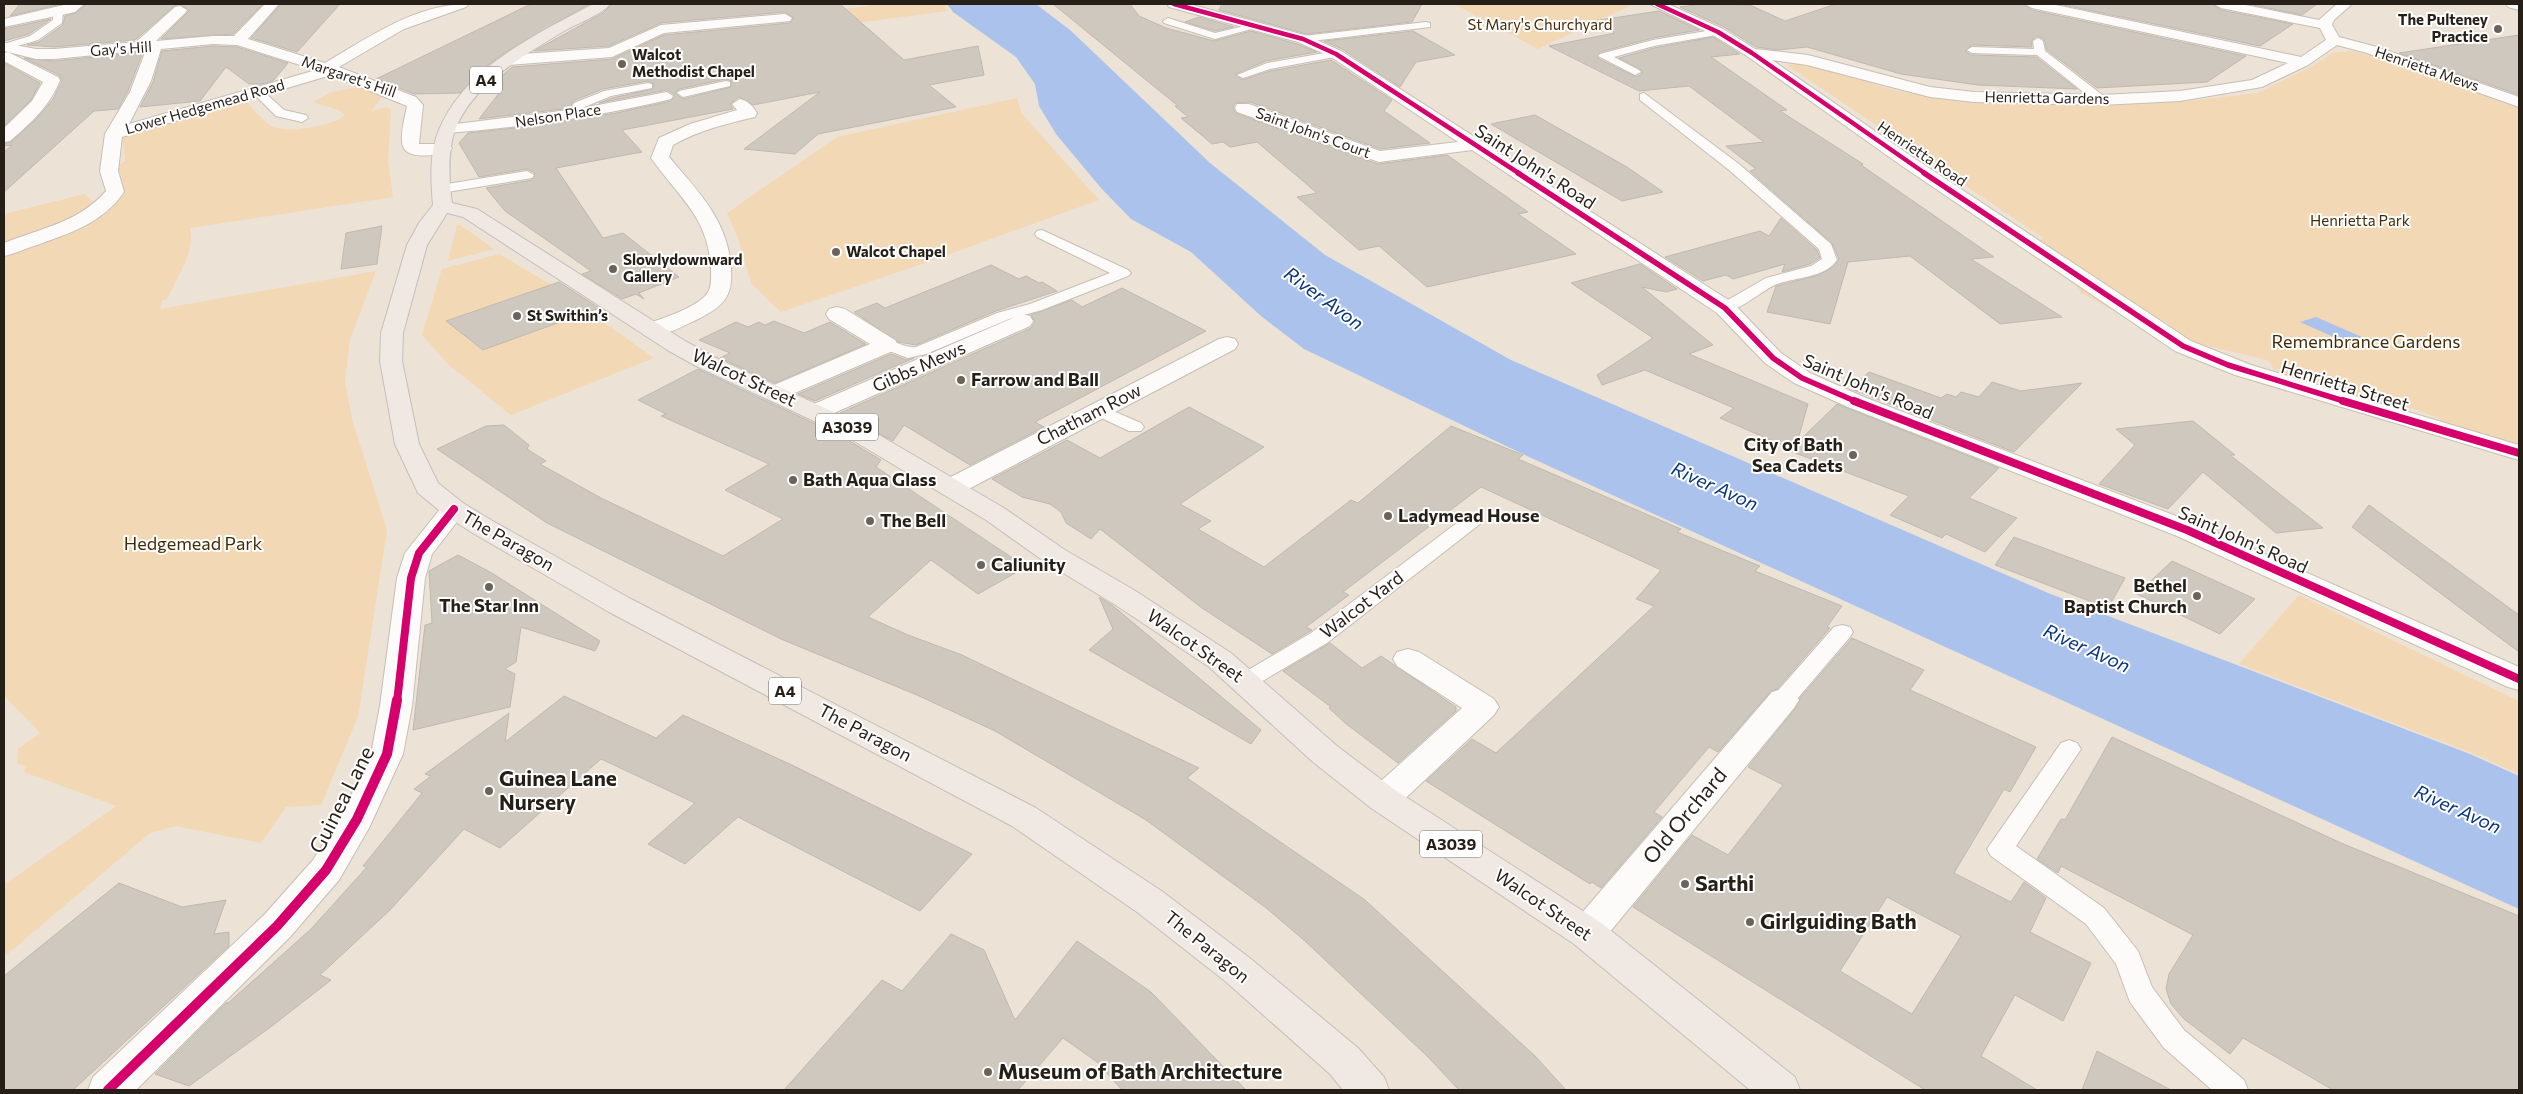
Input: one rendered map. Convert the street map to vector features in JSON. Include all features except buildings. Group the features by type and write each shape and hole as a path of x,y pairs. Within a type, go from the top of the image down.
{"main road":[{"path":"599,6 612,4"},
{"name":"A4","path":"442,197 443,148 448,129 458,110 478,87 508,60 543,36 599,6"},
{"name":"Walcot Street","path":"442,197 706,362 852,430 952,487 1055,556 1124,597 1212,655 1246,680 1325,754 1383,799 1587,933 1757,1074 1780,1090"},
{"name":"The Paragon","path":"442,197 417,245 392,333 391,361 407,444 427,487 454,509 619,605 1024,817 1150,902 1230,965 1344,1061 1369,1090"}],"street":[{"path":"4,23 70,9 77,4"},
{"path":"238,41 272,4"},
{"name":"Lower Hedgemead Road","path":"4,250 89,216 106,205 115,192 109,171 114,134 329,69 399,26 461,4"},
{"name":"Henrietta Road","path":"1657,4 1718,32 1752,53 1916,167 2167,335"},
{"path":"2032,4 2303,62"},
{"path":"2221,4 2325,25"},
{"path":"2334,40 2325,25 2327,18 2345,4"},
{"path":"2513,4 2519,6"},
{"path":"114,134 132,107 149,69 146,47 180,10"},
{"name":"Saint John's Road","path":"1171,12 1257,26 1303,39 1336,54 1725,308 1773,358 1802,378 1856,402 2187,530 2519,679"},
{"path":"508,60 538,59 620,50 650,32 661,29 785,18"},
{"name":"Gay's Hill","path":"4,47 36,54 146,47 213,40 238,41"},
{"name":"Henrietta Gardens","path":"1752,53 1808,60 1930,92 1974,97 2101,100 2180,96 2256,84 2303,62 2330,45 2334,40"},
{"name":"Henrietta Mews","path":"2334,40 2372,50 2519,102"},
{"name":"Margaret's Hill","path":"238,41 329,69 410,100 415,106 410,143 412,147 418,150 443,148"},
{"path":"4,54 52,80 48,94 4,137"},
{"path":"652,330 676,320 718,296 722,259 716,230 706,214 660,158 665,142 687,129 745,108 768,109"},
{"name":"Saint John's Court","path":"1243,108 1379,158 1473,145"},
{"path":"837,314 887,345"},
{"name":"Gibbs Mews","path":"816,412 1022,321"},
{"name":"Henrietta Street","path":"2167,335 2204,357 2365,409 2519,453"},
{"name":"Chatham Row","path":"952,487 1227,344"},
{"path":"775,393 887,345"},
{"name":"Guinea Lane","path":"108,1090 277,926 326,870 357,819 387,754 396,706 410,578 419,553 454,509"},
{"path":"1383,799 1482,707 1408,659"},
{"name":"Old Orchard","path":"1587,933 1783,700"}],"lane":[{"path":"4,47 34,38 58,21 58,12"},
{"path":"1303,39 1426,24"},
{"path":"1635,72 1604,56 1653,43 1718,32"},
{"path":"1972,50 2039,47 2101,100"},
{"path":"1242,75 1267,66 1336,54"},
{"path":"684,93 726,84"},
{"path":"561,117 594,98 648,86"},
{"path":"258,92 280,113 302,118"},
{"name":"Nelson Place","path":"448,129 510,124 561,117 667,96"},
{"path":"1644,97 1734,167 1826,246 1830,260 1816,269 1771,281 1725,308"},
{"path":"442,197 527,175"},
{"path":"887,345 908,353 920,351 1003,316 1036,307 1123,273 1042,234"},
{"path":"1099,410 1135,427"},
{"name":"Walcot Yard","path":"1246,680 1319,638 1473,520"},
{"path":"1783,700 1842,632"},
{"path":"2069,749 2000,848 2095,916 2128,959 2140,993 2174,1040 2233,1090"}],"green space":[{"path":"868,4 944,4 948,11 788,32 789,15 869,6"},
{"name":"St Mary's Churchyard","path":"1454,4 1634,4 1538,49"},
{"name":"Henrietta Park","path":"2351,51 2378,57 2519,108 2519,449 2451,430 2438,418 2414,409 2391,405 2375,407 2351,398 2323,383 2310,383 2274,369 2269,361 2169,335 2167,322 2150,319 2135,311 2109,308 2081,293 2073,281 2036,244 2043,238 1787,65 1805,63 1898,91 1937,98 1995,102 2110,105 2180,102 2257,93 2313,66 2332,53"},
{"name":"Hedgemead Park","path":"358,87 383,96 371,111 386,107 391,110 388,161 393,197 190,228 191,237 188,255 168,298 162,301 160,309 376,271 350,339 345,381 352,419 387,530 358,717 321,805 286,807 261,843 176,826 150,833 4,957 4,885 116,806 24,772 26,767 17,763 18,749 40,733 6,698 4,699 4,252 35,236 76,226 103,201 122,177 116,166 125,161 123,142 116,141 123,130 244,99 272,126 288,129 310,128 331,122 345,115 338,110 313,102 332,92"},
{"path":"1017,98 1022,114 1099,200 922,264 781,312 751,283 738,238 727,213 837,137"},
{"path":"85,194 95,204 89,211 4,244 4,214"},
{"path":"457,225 460,225 494,249 448,261"},
{"path":"499,254 550,284 654,358 511,415 449,365 422,335 442,269"},
{"path":"2299,595 2519,701 2519,774 2472,753 2239,664"}],"water":[{"name":"River Avon","path":"947,4 1036,4 1070,30 1210,163 1325,255 1511,360 2048,593 2470,754 2519,776 2519,909 1527,456 1304,349 1261,316 1191,252 1131,219 1101,188 1056,134 1039,106 1035,84 1016,57 953,12"},
{"path":"2316,317 2362,337 2347,343 2300,322"}],"cycle path":[{"path":"1174,4 1303,39 1336,54 1725,308 1773,358 1802,378 1856,402 2187,530 2519,679"},
{"path":"1657,4 1718,32 1752,53 1908,162 2183,346 2243,370 2519,453"},
{"path":"108,1090 277,926 326,870 357,819 387,754 396,706 411,578 419,553 454,509"}],"place":[{"name":"The Pulteney Practice","path":"2498,29"},
{"name":"Walcot Methodist Chapel","path":"622,64"},
{"name":"Walcot Chapel","path":"836,252"},
{"name":"Slowlydownward Gallery","path":"613,269"},
{"name":"St Swithin’s","path":"517,316"},
{"name":"Farrow and Ball","path":"961,380"},
{"name":"City of Bath Sea Cadets","path":"1853,455"},
{"name":"Bath Aqua Glass","path":"793,480"},
{"name":"Ladymead House","path":"1388,516"},
{"name":"The Bell","path":"870,521"},
{"name":"Caliunity","path":"981,565"},
{"name":"The Star Inn","path":"489,587"},
{"name":"Bethel Baptist Church","path":"2197,596"},
{"name":"Guinea Lane Nursery","path":"489,791"},
{"name":"Sarthi","path":"1685,884"},
{"name":"Girlguiding Bath","path":"1750,922"},
{"name":"Museum of Bath Architecture","path":"988,1072"}],"park label":[{"name":"Remembrance Gardens","path":"2366,342"}]}
